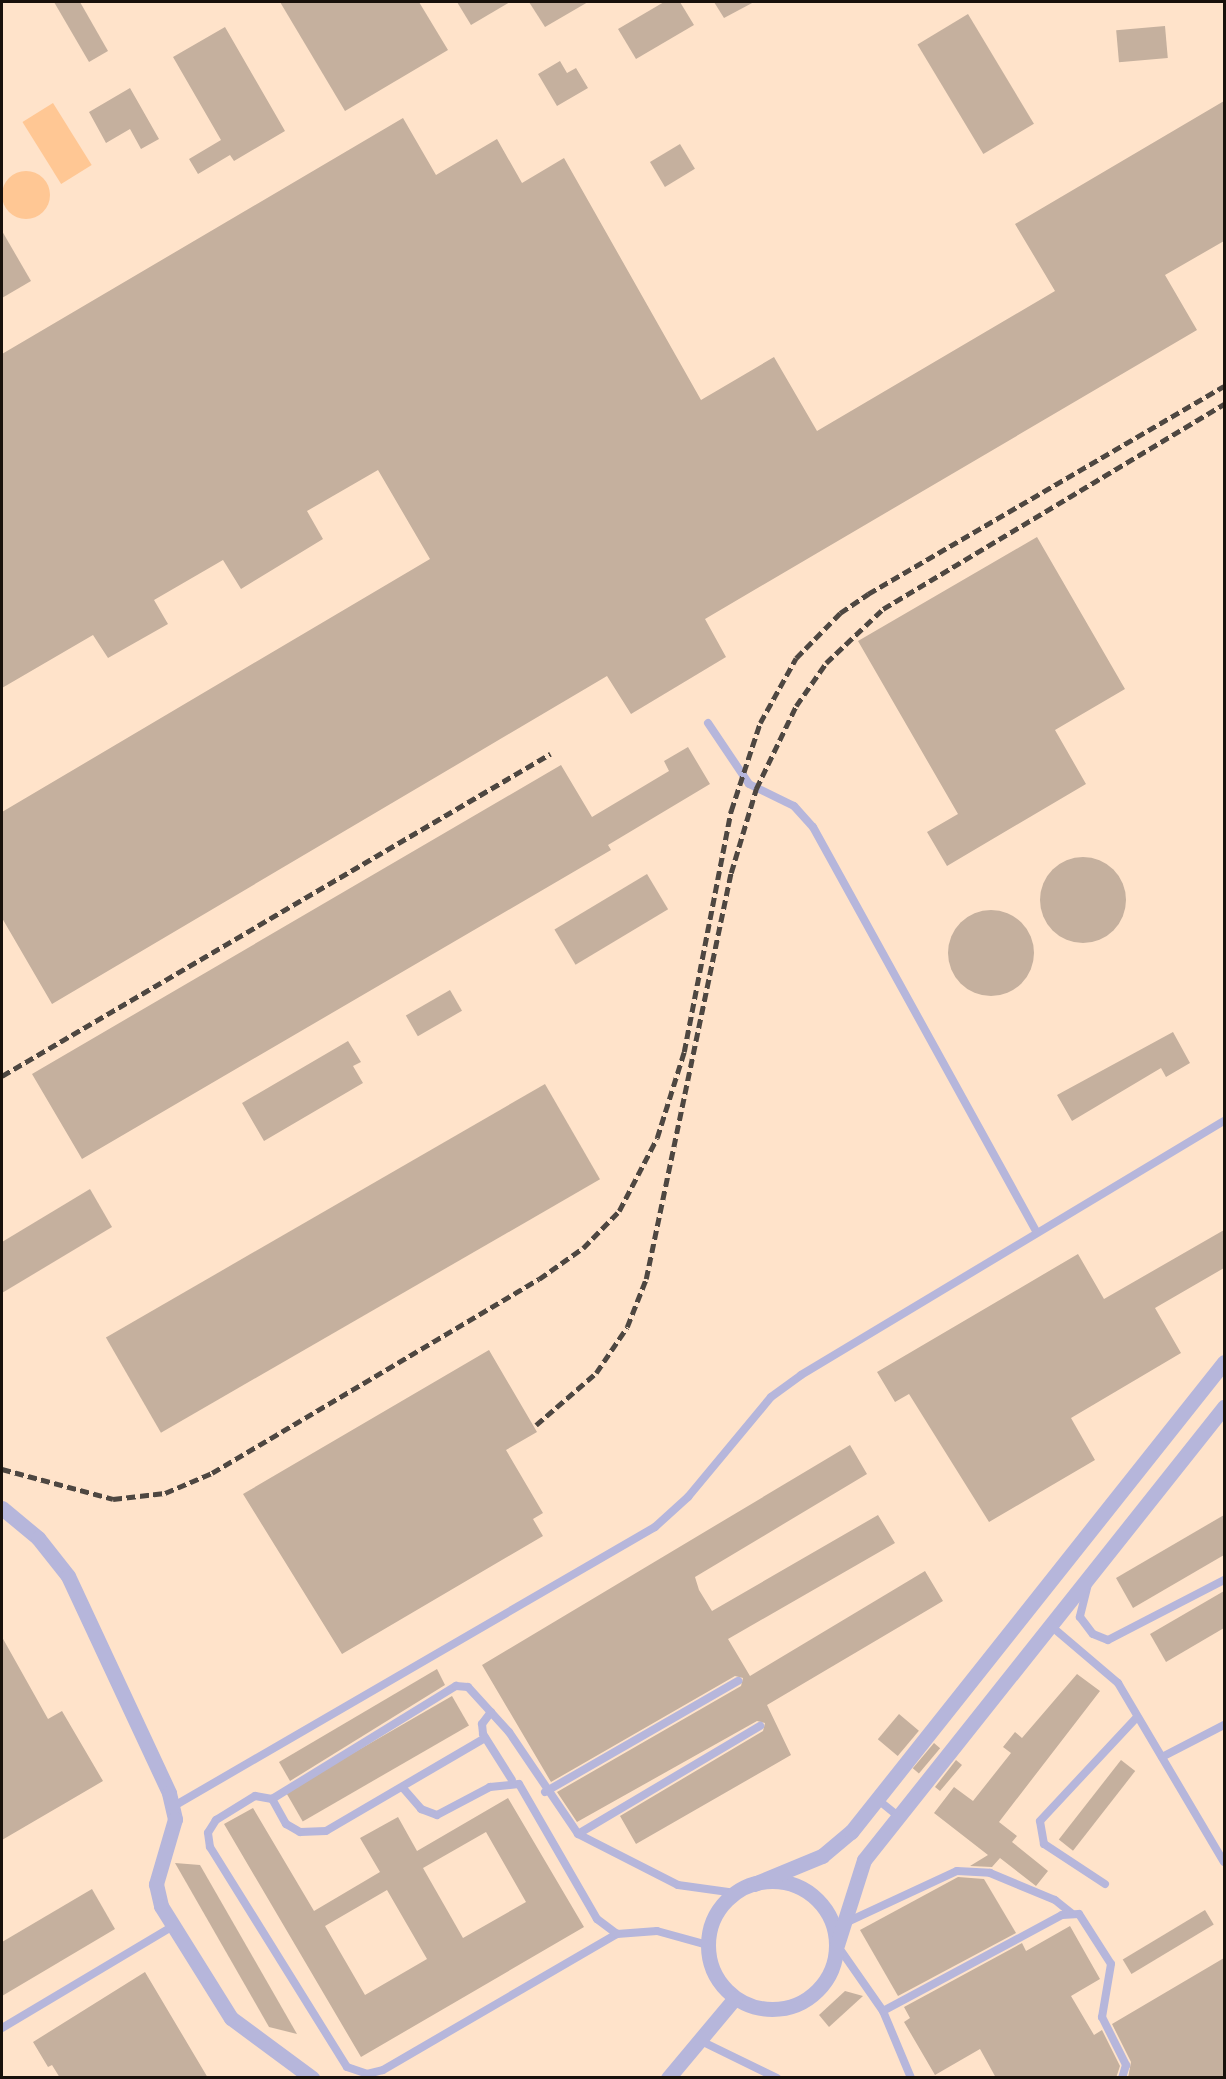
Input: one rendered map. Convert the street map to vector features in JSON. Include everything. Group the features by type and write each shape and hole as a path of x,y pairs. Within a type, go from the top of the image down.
{"street":[{"path":"1224,1362 877,1799 822,1856 735,1893 716,1916 708,1945 711,1965 735,1998 773,2010 810,1997 825,1983 864,1860 1224,1407"},
{"path":"2,1508 38,1538 68,1576 174,1806 173,1832 156,1884 173,1926 231,2018 312,2078"},
{"path":"1029,1608 1051,1626"},
{"path":"754,1884 794,1884 811,1894 825,1908 837,1945"},
{"path":"668,2078 735,1998"}],"lane":[{"path":"708,723 749,784 794,806 813,827 1037,1232"},
{"path":"174,1806 655,1527 674,1513 771,1397 1037,1232 1224,1121"},
{"path":"1090,1576 1080,1617 1093,1634 1108,1640 1224,1580"},
{"path":"1051,1626 1111,1675 1224,1862"},
{"path":"545,1792 738,1681"},
{"path":"708,1945 657,1931 617,1934 382,2070 359,2073 347,2067 210,1847 208,1833 216,1820 255,1796 272,1799 456,1686 468,1687 491,1712 545,1792 578,1834 678,1885 735,1893"},
{"path":"491,1712 482,1724 484,1738 512,1780 524,1788 597,1919 617,1934"},
{"path":"1105,1884 1044,1844 1040,1821 1137,1717"},
{"path":"1162,1757 1224,1725"},
{"path":"578,1834 760,1726"},
{"path":"272,1799 293,1828 326,1831 403,1788 484,1738"},
{"path":"403,1788 421,1809 437,1815 512,1780"},
{"path":"877,1799 899,1817"},
{"path":"845,1924 957,1871 990,1873 1055,1900 1071,1913 1087,1920 1111,1964 1102,2017 1126,2066 1122,2078"},
{"path":"883,2011 1071,1913"},
{"path":"2,2028 173,1926"},
{"path":"837,1945 883,2011 911,2078"},
{"path":"699,2040 777,2078"}],"shaded area":[{"path":"2,2 1224,2 1224,2077 2,2077"},
{"path":"53,103 92,165 61,184 22,122"},
{"path":"21,171 31,171 43,178 50,190 50,200 43,212 31,219 21,219 6,208 2,200 2,190 13,175"}],"building":[{"path":"54,2 80,2 108,51 89,62"},
{"path":"280,2 419,2 448,50 345,111"},
{"path":"457,2 510,2 471,25"},
{"path":"529,2 588,2 545,27"},
{"path":"664,2 680,2 694,25 636,59 618,29"},
{"path":"714,2 754,2 724,18"},
{"path":"968,14 1034,124 983,154 917,44"},
{"path":"1165,26 1168,58 1119,62 1116,30"},
{"path":"225,27 285,131 234,161 230,155 198,174 189,159 221,140 173,57"},
{"path":"560,61 567,73 576,68 588,88 557,106 538,74"},
{"path":"130,88 159,139 141,149 130,129 106,143 89,112"},
{"path":"1224,101 1224,241 1165,275 1197,330 705,619 726,657 631,714 607,676 52,1004 2,918 2,812 430,559 378,470 307,511 323,539 241,589 223,560 154,600 168,624 108,658 93,635 2,688 2,354 403,118 436,175 497,139 522,183 564,158 701,400 774,357 817,431 1055,291 1015,224"},
{"path":"680,144 695,169 665,187 650,162"},
{"path":"2,231 31,281 2,298"},
{"path":"1037,537 1125,689 1055,730 1086,784 947,866 927,832 958,814 858,641"},
{"path":"688,747 710,784 608,845 611,850 82,1159 32,1074 561,765 592,817 669,771 664,761"},
{"path":"1083,857 1107,864 1119,876 1126,900 1119,924 1107,936 1083,943 1059,936 1047,924 1040,900 1047,876 1059,864"},
{"path":"647,874 668,909 576,965 554,930"},
{"path":"991,910 1015,917 1027,929 1034,953 1027,977 1015,989 991,996 967,989 955,977 948,953 955,929 967,917"},
{"path":"450,990 462,1011 418,1036 406,1016"},
{"path":"1173,1032 1190,1063 1166,1077 1161,1068 1072,1121 1057,1095"},
{"path":"348,1041 361,1062 353,1066 363,1083 264,1141 242,1103"},
{"path":"545,1084 600,1179 161,1433 106,1338"},
{"path":"90,1189 112,1227 2,1293 2,1242"},
{"path":"1224,1230 1224,1268 1155,1308 1181,1353 1071,1418 1095,1460 989,1522 909,1394 895,1402 877,1372 1078,1254 1104,1299"},
{"path":"489,1350 537,1432 506,1450 543,1513 533,1519 543,1536 342,1654 243,1494"},
{"path":"850,1445 867,1474 695,1577 699,1590 712,1611 878,1515 895,1543 728,1639 750,1676 925,1571 943,1601 767,1705 791,1755 636,1844 620,1816 763,1731 765,1723 757,1721 577,1822 557,1792 741,1686 743,1678 735,1676 551,1782 482,1665"},
{"path":"1224,1515 1224,1555 1133,1608 1116,1578"},
{"path":"1224,1591 1224,1628 1166,1662 1150,1634"},
{"path":"2,1637 48,1719 62,1711 103,1781 2,1840"},
{"path":"437,1669 445,1685 290,1781 279,1762"},
{"path":"1077,1674 1100,1691 999,1822 1017,1836 1012,1842 1048,1871 1036,1886 1000,1858 992,1867 970,1866 988,1855 934,1813 954,1787 973,1801 1011,1753 1003,1747 1015,1732 1022,1738"},
{"path":"452,1696 469,1725 303,1821 286,1792"},
{"path":"899,1714 919,1731 898,1756 878,1739"},
{"path":"934,1743 940,1748 919,1773 913,1768"},
{"path":"956,1760 962,1765 940,1791 935,1787"},
{"path":"1121,1760 1135,1771 1073,1851 1059,1840"},
{"path":"508,1798 584,1927 361,2057 224,1824 253,1808 314,1911 380,1872 360,1838 398,1817 417,1851","holes":["486,1832 526,1902 463,1938 423,1868","387,1890 427,1959 365,1995 325,1926"]},
{"path":"175,1863 200,1865 297,2034 269,2027"},
{"path":"958,1877 984,1879 1016,1933 898,1996 860,1930"},
{"path":"92,1889 115,1929 2,1996 2,1942"},
{"path":"1205,1910 1214,1925 1131,1974 1123,1959"},
{"path":"1070,1926 1100,1979 1071,1996 1094,2035 1102,2030 1120,2066 1116,2078 996,2078 980,2049 935,2075 904,2022 910,2018 904,2007 1022,1943 1026,1951"},
{"path":"1224,1958 1224,2078 1128,2078 1131,2062 1112,2024"},
{"path":"145,1972 208,2078 60,2078 52,2065 48,2067 33,2042"},
{"path":"845,1991 863,1996 829,2027 819,2015"}],"railway":[{"path":"2,1469 113,1499 165,1493 212,1473 539,1279 583,1248 619,1211 657,1138 684,1052 731,811 760,723 796,658 840,613 868,594 1224,386"},
{"path":"536,1425 596,1373 627,1327 646,1279 731,873 756,789 796,706 826,663 883,609 1224,404"},
{"path":"2,1076 550,754"}]}
